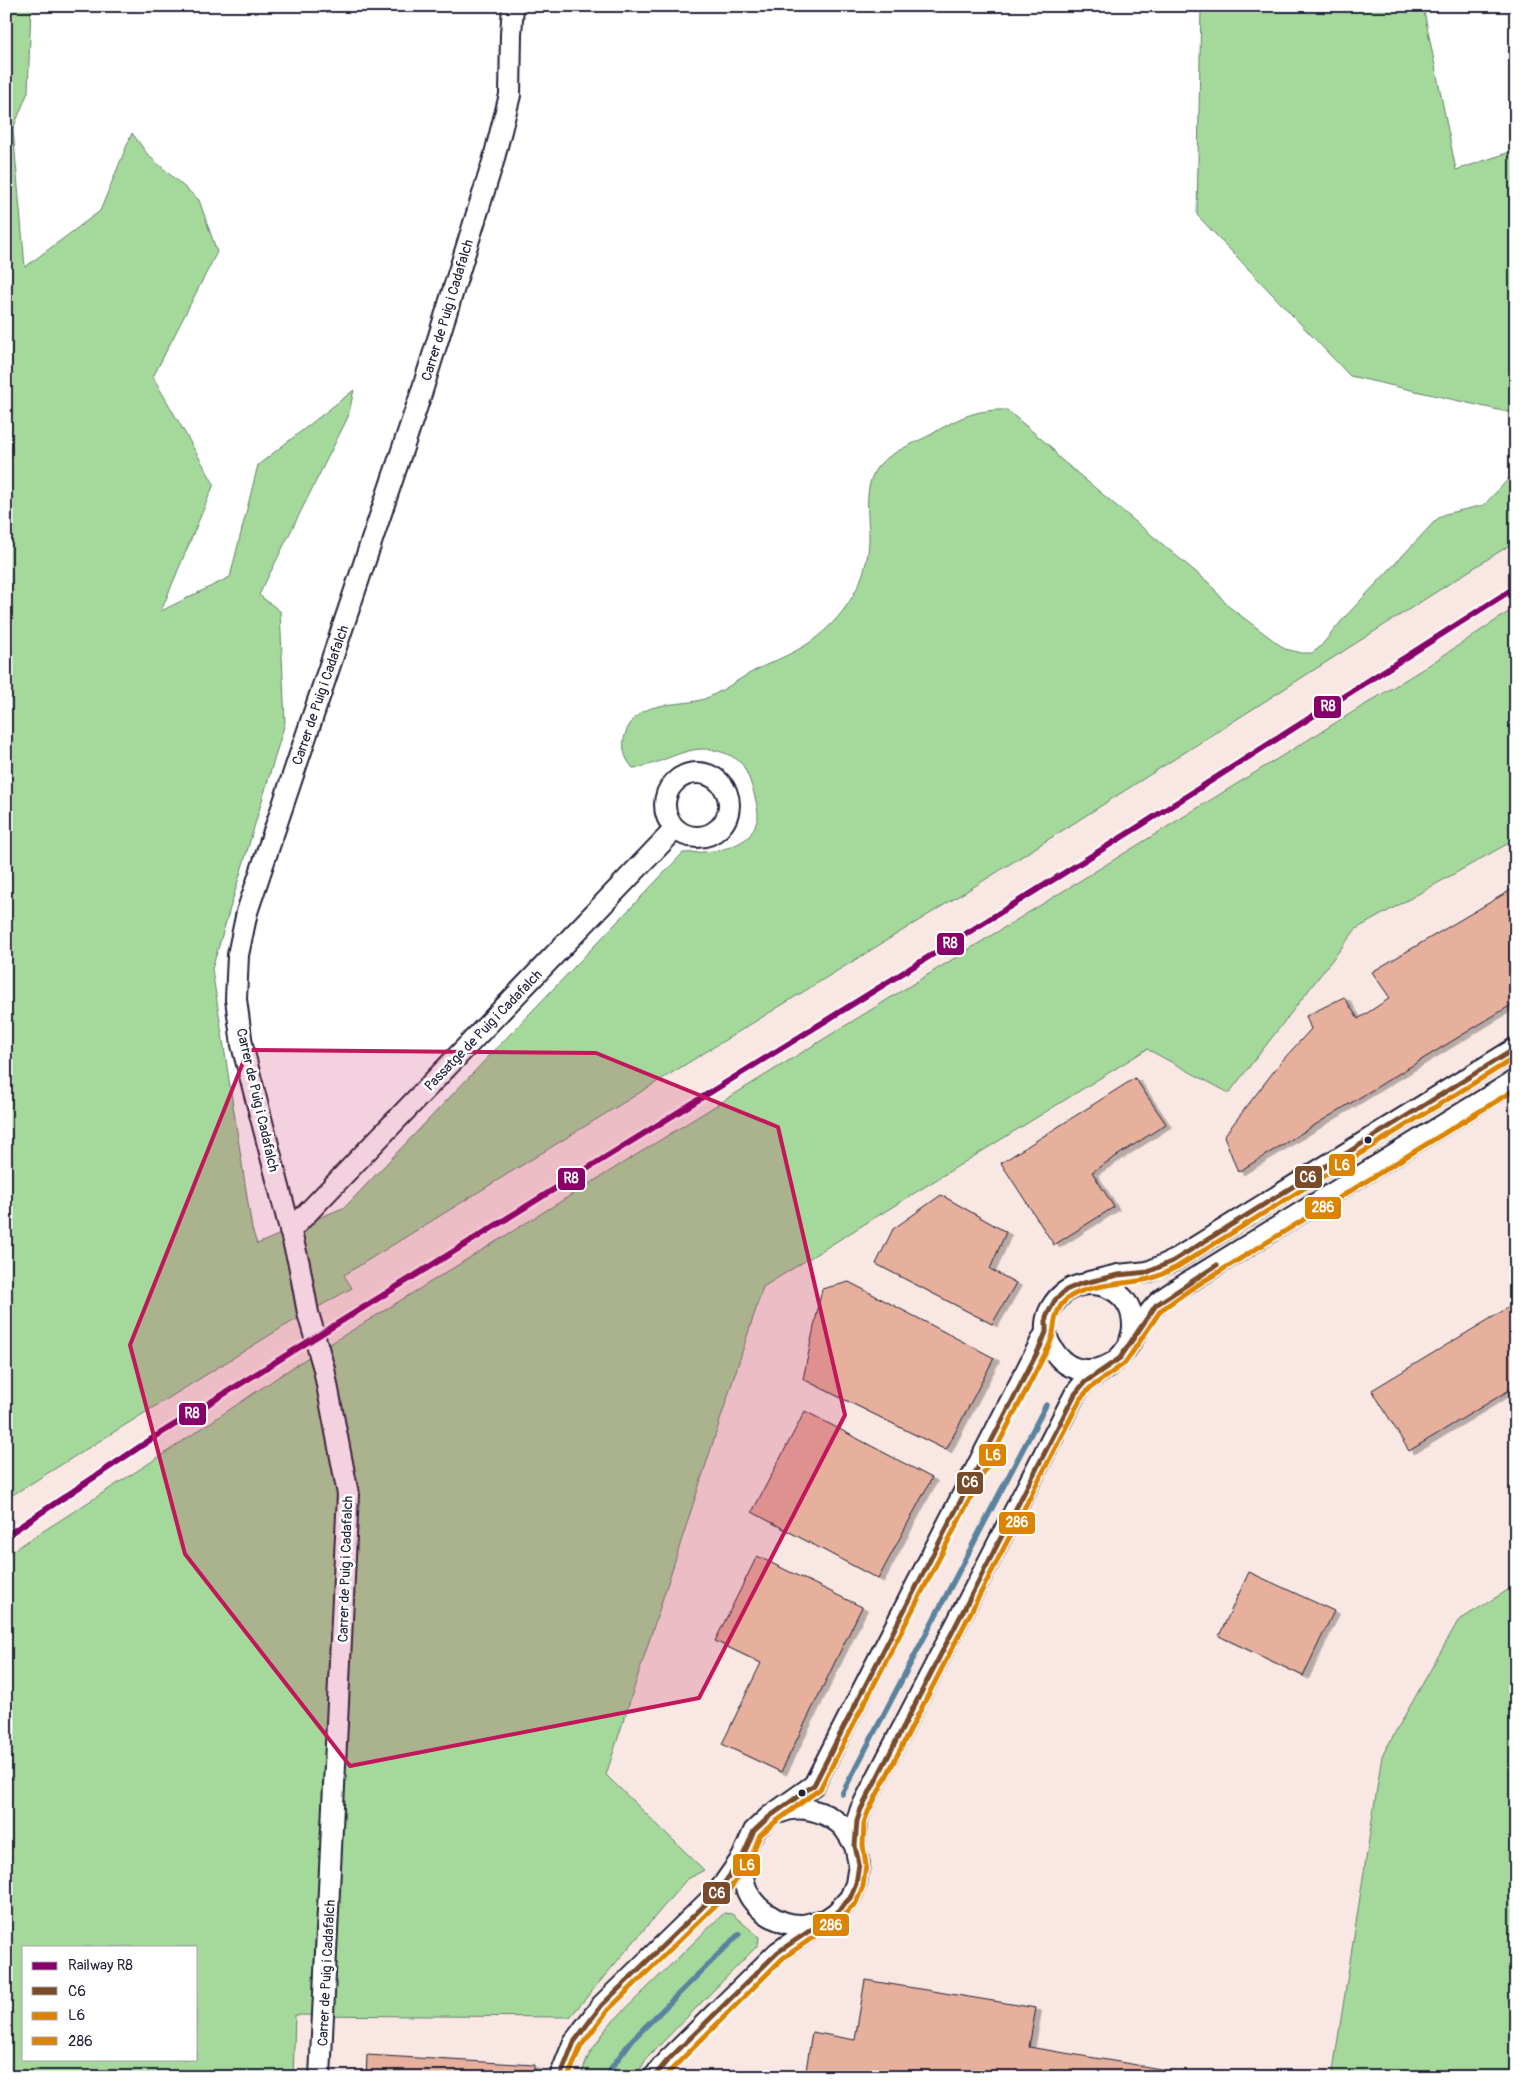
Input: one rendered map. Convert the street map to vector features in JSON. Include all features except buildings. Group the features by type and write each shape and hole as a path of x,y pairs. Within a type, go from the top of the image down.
{"street":[{"name":"Carrer de Puig i Cadafalch","path":"320,2077 348,1540 348,1494 324,1369 308,1313 290,1231 242,1045 236,999 238,955 248,912 421,394 493,162 510,95 513,6"},
{"name":"Passatge de Puig i Cadafalch","path":"290,1231 675,829"},
{"path":"1108,1366 1087,1370 1067,1364 1057,1357 1049,1344 1046,1332 1046,1317 1054,1300 1066,1290 1080,1284 1118,1275 1148,1272 1173,1260 1516,1048"},
{"path":"654,2077 666,2062 778,1952 836,1913 850,1898 856,1884 859,1864 855,1846 856,1821 861,1809 1075,1394 1085,1382 1120,1358 1156,1305 1187,1283 1516,1080"},
{"path":"1080,1284 1104,1286 1114,1291 1125,1301 1130,1311 1133,1326 1129,1345"},
{"path":"560,2077 574,2042 602,2005 718,1892 742,1858 754,1831 769,1817 814,1785 1046,1332"},
{"path":"769,1817 784,1810 805,1808 824,1813 841,1825 855,1846"},
{"path":"742,1858 745,1886 755,1903 771,1917 790,1924 803,1925 827,1918"}],"highlighted area":[{"path":"248,1050 596,1053 778,1127 845,1415 699,1698 350,1766 185,1554 130,1345"}],"shaded area":[{"path":"1516,541 1516,607 1426,667 296,1365 162,1455 6,1555 6,1499 283,1327 352,1288 344,1275 991,876"},
{"path":"1516,839 1516,1585 1458,1621 1382,1756 1332,2077 293,2077 295,2015 570,2017 686,1880 704,1870 606,1776 763,1287 1147,1049 1229,1093 1356,929"}],"green space":[{"path":"6,6 31,6 28,92 13,129 25,267 100,211 132,133 148,155 199,200 217,252 153,377 214,484 161,611 230,577 258,465 354,390 348,417 259,595 280,611 285,723 212,969 252,1229 257,1244 345,1207 683,853 726,848 741,842 750,835 757,822 758,812 750,780 741,763 732,756 714,750 703,749 693,750 653,764 633,768 625,756 624,742 627,729 636,717 650,708 696,701 711,696 754,671 803,647 828,628 854,594 865,568 869,540 868,494 872,477 880,464 900,450 966,416 985,411 1007,410 1052,448 1058,457 1209,583 1228,606 1285,649 1302,653 1312,653 1320,647 1344,618 1436,520 1445,514 1484,505 1516,471 1516,541 991,876 344,1275 352,1288 283,1327 6,1499"},
{"path":"1201,6 1423,6 1456,170 1516,150 1516,414 1350,376 1197,215"},
{"path":"1516,607 1516,839 1356,929 1229,1093 1147,1049 763,1287 606,1775 704,1870 686,1880 570,2017 295,2015 293,2077 6,2077 6,1555 162,1455 296,1365 1426,667"},
{"path":"1516,1585 1516,2077 1332,2077 1382,1756 1458,1621"},
{"path":"724,1913 732,1914 759,1937 758,1945 647,2058 635,2077 580,2077 589,2055 608,2026"}],"waterway":[{"path":"842,1794 1046,1405"},
{"path":"607,2077 632,2040 739,1934"}],"rail line":[{"name":"R8","path":"6,1536 153,1438 1143,824 1516,587"}],"transit line":[{"name":"C6","path":"560,2077 574,2042 602,2005 718,1892 742,1858 754,1831 769,1817 814,1785 1040,1347 1046,1332 1046,1317 1055,1300 1066,1290 1080,1284 1118,1275 1148,1272 1173,1261 1516,1048"},
{"name":"L6","path":"568,2077 581,2046 608,2010 724,1897 749,1862 760,1835 820,1789 1047,1350 1057,1314 1067,1299 1076,1293 1088,1289 1152,1278 1177,1267 1516,1057"},
{"name":"286","path":"664,2077 783,1958 840,1919 856,1903 863,1886 866,1865 863,1845 864,1823 868,1812 1081,1398 1090,1388 1125,1363 1161,1310 1191,1289 1516,1089"},
{"name":"C6","path":"654,2077 666,2062 778,1952 836,1913 850,1898 856,1884 859,1864 855,1846 857,1821 861,1809 1075,1394 1085,1382 1120,1358 1156,1305 1217,1265"}]}
